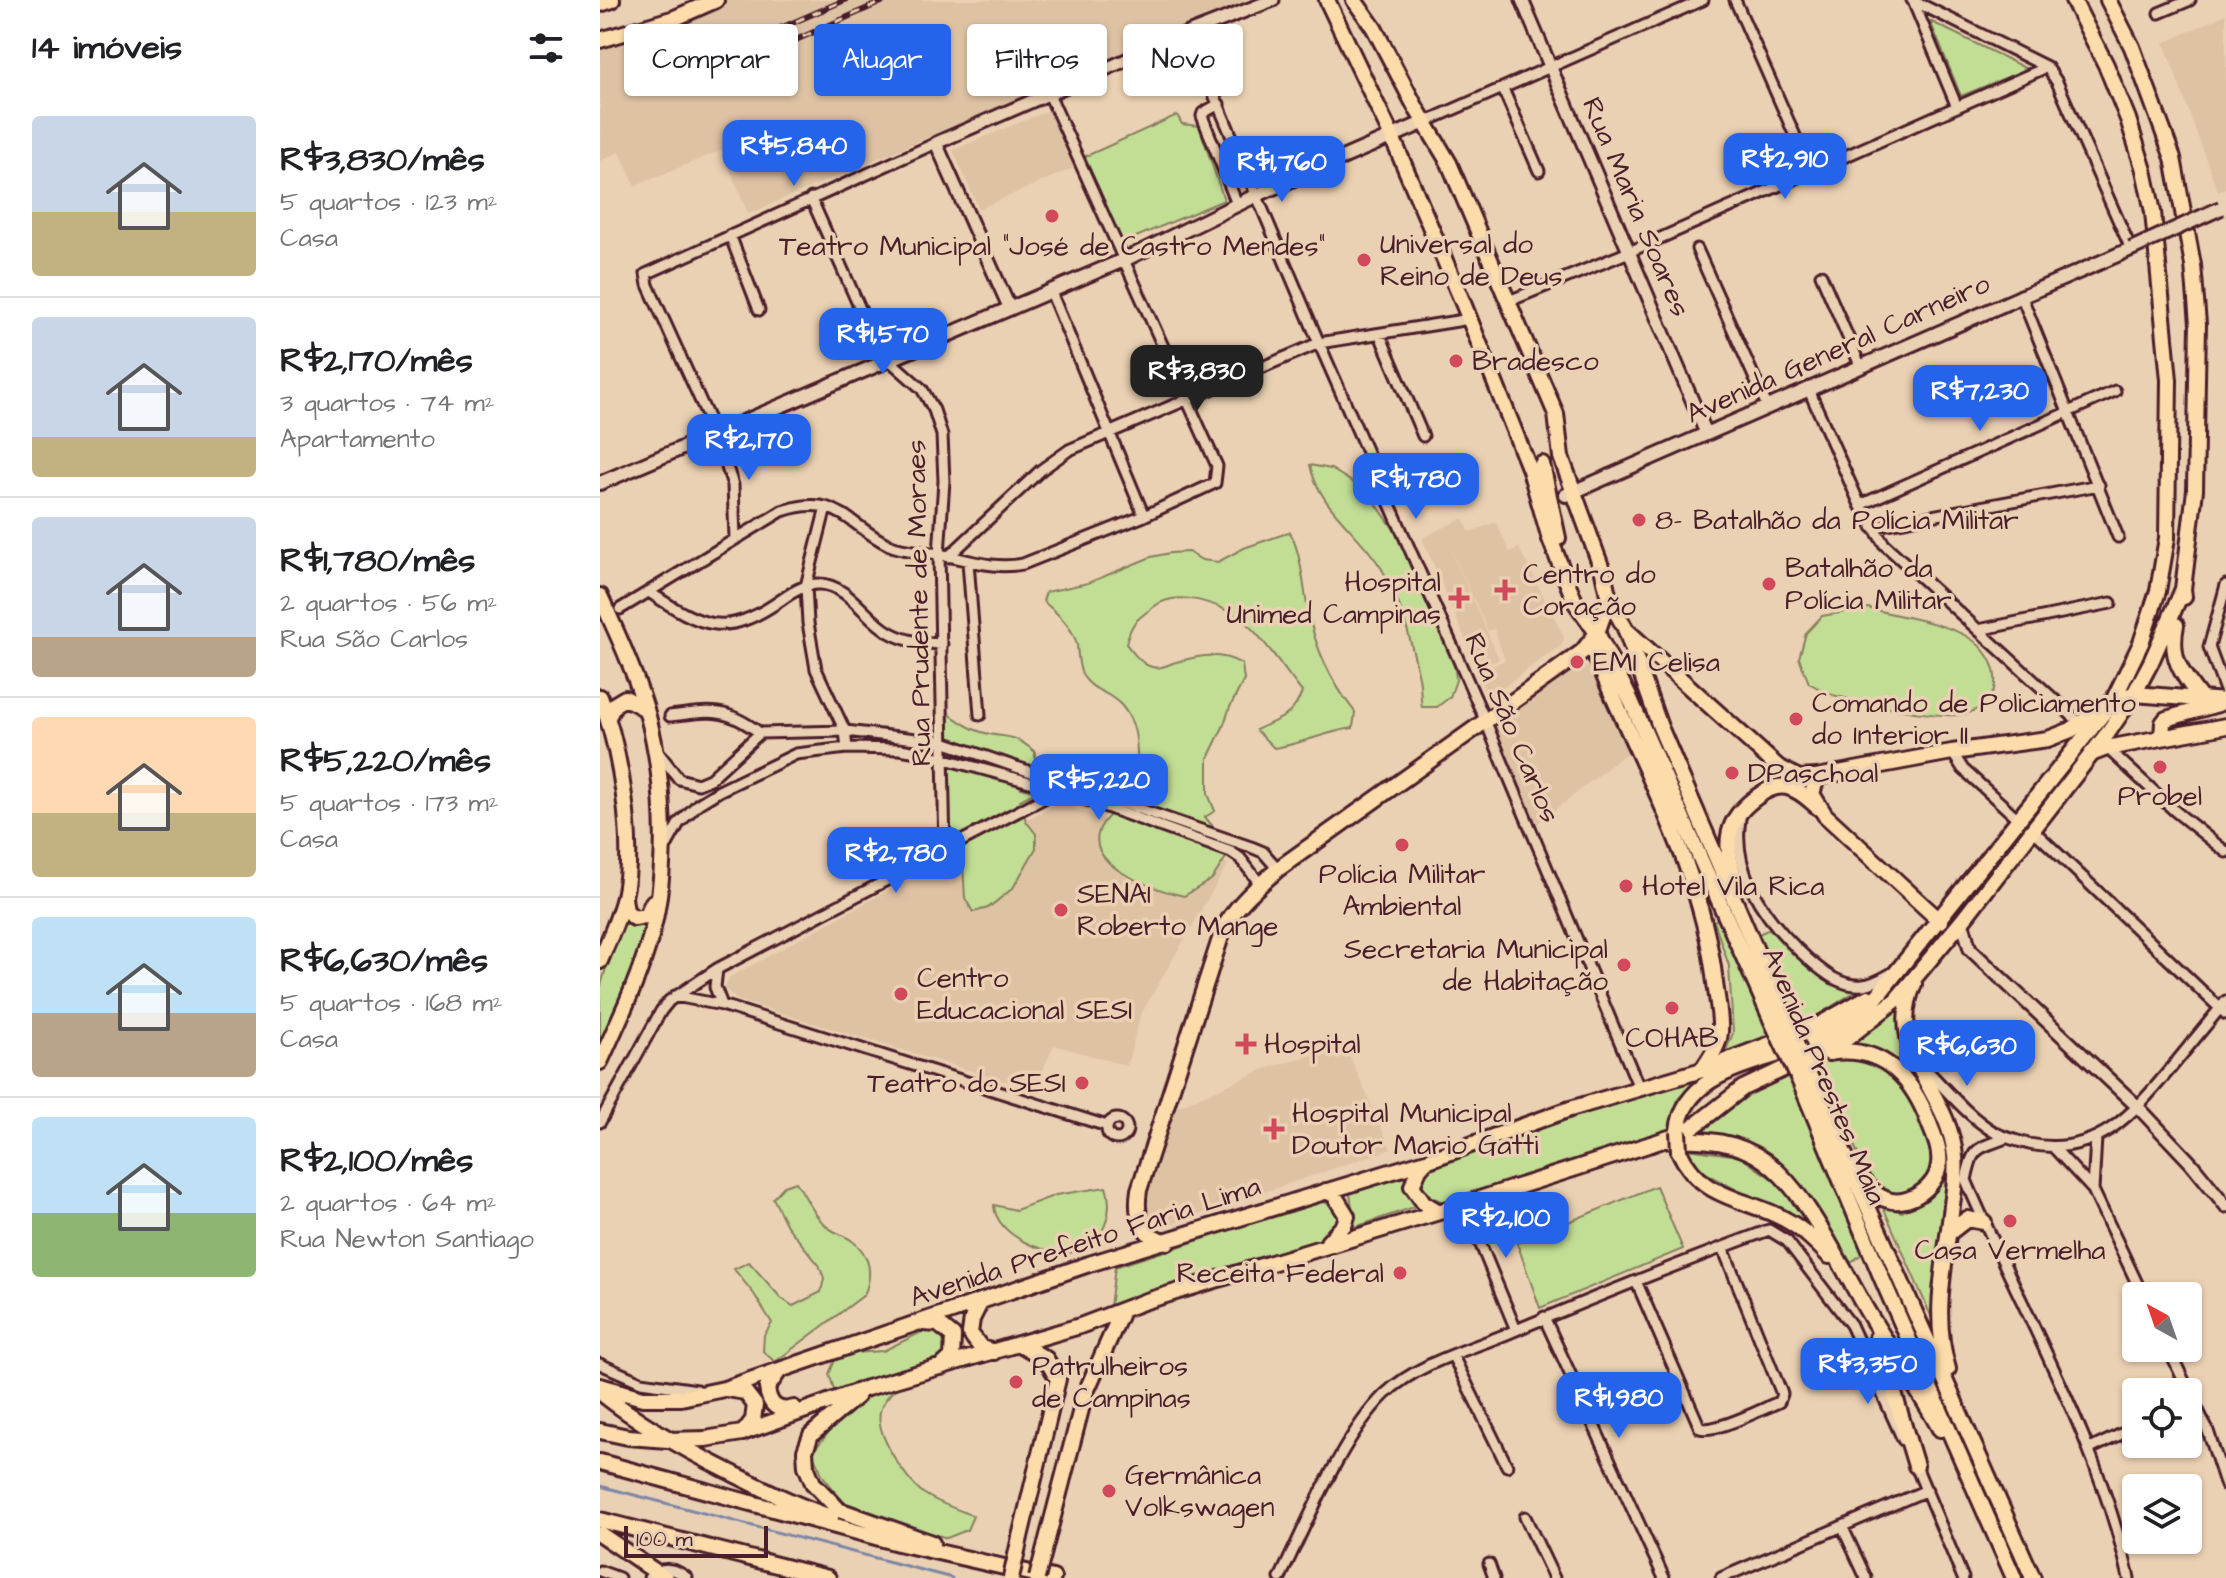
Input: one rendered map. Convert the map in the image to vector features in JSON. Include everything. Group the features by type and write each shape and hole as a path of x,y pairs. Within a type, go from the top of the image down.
{"main road":[{"path":"600,4 610,0"},
{"path":"600,24 606,38 675,18 716,0"},
{"path":"1327,0 1397,134 1530,470 1560,567"},
{"path":"1354,0 1374,28 1449,163 1509,301 1556,414 1561,457 1570,493 1603,572 1609,599 1625,628 1786,773 1799,778 1817,777 1952,752 2048,739 2062,735 2113,701 2134,694 2202,700 2225,698"},
{"path":"1846,1273 1800,1228 1783,1218 1723,1195 1698,1180 1679,1151 1678,1131 1682,1109 1700,1086 1722,1074 1812,1043 1833,1032 1855,1017 1888,984 2113,701 2141,643 2158,591 2167,538 2169,380 2153,212 2128,119 2106,65 2073,0"},
{"path":"2108,0 2132,47 2173,158 2193,265 2198,324 2195,490 2184,599 2173,641 2174,653 2185,678 2202,700"},
{"path":"1397,134 1416,108"},
{"path":"600,483 1051,292 1237,204 1425,122"},
{"name":"Avenida General Carneiro","path":"1570,493 2224,207"},
{"path":"1536,391 1556,414"},
{"path":"1542,464 1556,526 1560,567"},
{"name":"Avenida Prestes Maia","path":"1560,567 1575,602 1597,633 1631,701 1777,1016 1883,1281 2014,1578"},
{"path":"600,1431 668,1440 705,1439 742,1433 867,1388 1020,1344 1143,1302 1681,1134 1743,1088 1813,1056 1860,1030 1896,1000 1962,921 2134,694 2164,638 2183,589"},
{"path":"600,596 628,658 646,709 655,749 663,853 652,930 640,970 600,1062"},
{"path":"1168,1242 1155,1239 1146,1232 1138,1211 1139,1190 1223,930 1241,902 1278,869 1586,648 1597,633 1609,599"},
{"name":"Avenida Prestes Maia","path":"1625,628 1660,727 1749,933 1777,1016"},
{"path":"1586,648 1594,652 1678,843 1702,909 1713,966 1720,1032 1717,1046 1702,1070"},
{"path":"600,697 608,717 623,790 626,911 634,918 646,916 658,891"},
{"path":"608,717 615,704 625,698 646,709"},
{"path":"2162,738 2166,719 2215,706 2225,698"},
{"path":"2091,754 2107,748 2226,726"},
{"path":"1762,793 1770,772 1766,754"},
{"path":"1817,777 1812,794 1819,808"},
{"path":"1749,933 1750,921 1728,848 1732,822 1742,808 1762,793 1786,787 1800,793 1819,808 1940,921"},
{"path":"600,961 624,898"},
{"path":"1918,975 1908,998 1904,1030 1914,1057 1946,1119 1955,1158 1939,1316 1946,1362 1962,1416"},
{"name":"Avenida Prefeito Faria Lima","path":"600,1386 643,1398 681,1398 779,1371 1089,1264 1426,1161 1570,1109 1702,1070 1815,1027 1888,984"},
{"path":"1813,1056 1854,1050 1893,1066 1915,1092 1940,1154 1938,1171 1928,1187 1904,1201 1888,1201 1880,1197 1869,1189 1851,1166"},
{"name":"Avenida Prestes Maia","path":"1803,1075 1851,1166 2033,1578"},
{"path":"1651,1144 1686,1139 1730,1144 1767,1162 1792,1186 1931,1412 1982,1507"},
{"path":"1426,1161 1412,1186 1424,1203 1439,1212"},
{"path":"1324,1245 1344,1225 1347,1216 1338,1200 1326,1191"},
{"path":"1949,1233 1967,1219 1984,1222"},
{"path":"981,1301 972,1319 970,1333 981,1348 994,1352"},
{"path":"1037,1578 1085,1394 1122,1311"},
{"path":"1871,1318 1916,1466"},
{"path":"918,1323 938,1324 953,1336 952,1357 940,1367"},
{"path":"1011,1578 1058,1379 1046,1359 1020,1344"},
{"path":"779,1371 767,1388 776,1409 784,1411 832,1400"},
{"path":"867,1388 811,1435 805,1451 806,1466 813,1483 839,1510 997,1565"},
{"path":"718,1390 745,1392 755,1405 753,1420 742,1433"},
{"path":"600,1392 668,1440 797,1506 930,1551"},
{"path":"600,1462 794,1517 1053,1578"},
{"path":"600,1520 828,1578"},
{"path":"600,1534 657,1575"}],"street":[{"path":"1211,24 1273,0"},
{"path":"1360,0 1374,28"},
{"name":"Rua Maria Soares","path":"1522,0 1706,433"},
{"path":"1425,122 1552,69 1703,0"},
{"path":"1735,0 1811,172"},
{"path":"1912,0 1957,107"},
{"path":"1912,0 2047,67 2057,82 2131,249"},
{"path":"2159,13 2190,0"},
{"path":"1509,301 1629,252 2047,67"},
{"path":"1503,89 1539,171"},
{"path":"735,538 733,485 716,435 646,279 650,271 1044,96"},
{"path":"620,609 782,511 809,503 826,507 892,547 1007,567 1023,564 1144,516 1215,483 1217,466 1189,399 1050,96"},
{"name":"Rua São Carlos","path":"1216,96 1319,343 1485,720 1640,1090"},
{"path":"1219,104 1202,116 1237,204"},
{"path":"936,143 1010,309"},
{"name":"Rua Prudente de Moraes","path":"811,198 870,331 888,359 922,389 934,410 942,435 945,852"},
{"path":"730,235 759,310"},
{"path":"1697,249 1767,406"},
{"path":"1821,275 1860,365"},
{"path":"1051,292 1144,516"},
{"path":"2021,295 2118,537"},
{"path":"944,556 1054,459 1107,433 1319,343 1470,319"},
{"path":"1380,335 1423,436"},
{"path":"1808,388 1860,505 1895,557 2080,723"},
{"path":"1860,505 2115,391"},
{"path":"1872,527 2099,485"},
{"path":"826,507 806,586 808,623 816,669 845,731 847,748"},
{"path":"968,562 980,715"},
{"path":"649,592 691,618 728,625 757,616 790,593 821,584 839,590 871,620 898,637 913,642 942,644"},
{"path":"2225,698 2209,647 2226,585"},
{"path":"1978,630 2111,603"},
{"path":"670,716 709,712 728,714 741,718 760,733 845,731 943,742 1251,847 1266,854 1278,869"},
{"path":"655,749 679,779 698,784 710,779 760,733"},
{"path":"663,853 679,823 698,804 796,754 847,748 900,749 1059,790 1236,855 1261,885"},
{"path":"2107,748 2175,811 2226,852"},
{"path":"1952,752 1963,769 2017,818"},
{"path":"600,1122 661,1011 675,996 717,969 1059,790"},
{"path":"1742,808 1737,837 1743,863 1759,903 1784,937 1831,978 1847,984 1876,982 1902,967"},
{"path":"1914,1057 1983,1124 2006,1138 2054,1148 2096,1138 2116,1127 2138,1107 2224,1008 2032,829"},
{"path":"2213,841 2226,839"},
{"path":"1962,921 1970,949 2138,1107 2191,1163 2226,1206"},
{"path":"717,969 715,987 722,1005"},
{"path":"700,979 701,1001"},
{"path":"675,996 722,1005 1107,1126"},
{"path":"2006,1138 1972,1154 1966,1180 2090,1449 2129,1578"},
{"path":"2093,1190 2096,1138"},
{"path":"2054,1148 2093,1190 2136,1282"},
{"path":"1464,1204 1516,1330"},
{"path":"1280,1578 1339,1461 1366,1416 1386,1394 1414,1372 1544,1317 1769,1230 1787,1241 1851,1325 1927,1490 1963,1578"},
{"path":"1636,1281 1698,1424 1704,1430 1744,1417 1779,1402 1782,1394 1723,1248"},
{"path":"1544,1317 1664,1578"},
{"path":"1453,1356 1507,1466"},
{"path":"600,1364 641,1382 680,1389 718,1390"},
{"path":"2202,1421 2226,1486"},
{"path":"2090,1449 2122,1434"},
{"path":"1721,1578 1927,1490"},
{"path":"1525,1517 1554,1578"},
{"path":"1842,1526 1866,1578"},
{"path":"1489,1564 1494,1578"},
{"path":"657,1575 676,1569 687,1578"},
{"path":"600,1571 619,1578"}],"shaded area":[{"path":"726,0 1250,0 1194,24 1123,24 1123,54 1107,61 1107,24 967,24 967,96 1025,96 748,214 722,150 635,186 620,152 600,161 600,51 624,41 624,96 798,96 798,24 667,24"},
{"path":"2226,14 2226,188 2218,192 2164,43"},
{"path":"1052,109 1078,166 979,209 953,150"},
{"name":"Centro do Coração","path":"1463,518 1470,532 1496,522 1510,552 1519,548 1564,637 1562,645 1496,692 1485,692 1477,673 1505,660 1494,629 1488,631 1445,536 1499,659 1478,669 1422,538"},
{"path":"1576,662 1594,671 1629,751 1536,825 1492,718"},
{"path":"1059,803 1228,864 1140,1016 1127,1066 1054,1045 1034,1090 737,1000 724,988 730,977 885,892"},
{"name":"Hospital Municipal Doutor Mario Gatti","path":"1345,1045 1391,1149 1150,1231 1141,1203 1172,1109 1265,1069"}],"green space":[{"path":"1930,21 2027,69 1961,96"},
{"path":"1177,115 1182,124 1199,126 1224,200 1122,243 1084,157"},
{"path":"1310,465 1331,469 1368,492 1415,560 1453,650 1456,680 1450,697 1437,707 1422,707 1419,677 1409,636 1390,583 1374,557 1322,495"},
{"path":"1290,532 1300,561 1315,638 1332,677 1355,712 1353,728 1274,748 1256,730 1289,713 1302,692 1247,624 1215,605 1189,599 1165,601 1144,614 1130,631 1126,644 1142,662 1157,668 1196,657 1219,656 1242,664 1244,680 1208,758 1208,794 1215,811 1205,817 1224,840 1229,853 1212,879 1184,896 1156,888 1123,873 1109,863 1100,851 1097,838 1103,823 1141,789 1136,736 1122,706 1083,676 1075,638 1064,621 1043,601 1046,592 1088,583 1151,557 1170,553 1188,552 1202,560 1218,562 1244,548"},
{"path":"1868,608 1932,623 1968,637 1988,656 1993,667 1994,690 1988,700 1964,714 1938,715 1849,699 1830,694 1809,683 1799,658 1806,633 1822,616"},
{"path":"943,710 972,728 1019,740 1035,752 1035,767 1021,788 1036,792 1020,800 1026,821 1036,834 1036,848 1013,888 988,908 973,912 965,898 963,864 951,835 945,837"},
{"path":"622,913 650,926 635,973 600,1051 600,989"},
{"path":"1719,918 1770,1037 1723,1058 1733,1033 1729,966 1714,921"},
{"path":"1769,929 1817,973 1854,992 1800,1027 1757,935"},
{"path":"1900,1006 1900,1039 1911,1070 1880,1053 1850,1043"},
{"path":"1854,1055 1893,1074 1921,1124 1930,1148 1930,1168 1927,1177 1910,1190 1895,1194 1875,1183 1861,1161 1817,1061"},
{"path":"1788,1074 1862,1254 1850,1263 1812,1204 1778,1161 1751,1147 1696,1133 1742,1096"},
{"path":"1697,1079 1678,1099 1669,1131 1444,1202 1423,1194 1423,1179 1433,1164 1571,1116"},
{"path":"1687,1149 1739,1156 1779,1184 1807,1223 1773,1210 1701,1170"},
{"path":"1406,1173 1404,1191 1417,1206 1355,1227 1350,1194"},
{"path":"1946,1180 1931,1316 1883,1207 1902,1212 1924,1200"},
{"path":"796,1182 824,1224 851,1240 863,1252 869,1280 864,1295 775,1362 763,1351 764,1335 772,1323 734,1269 749,1262 781,1298 793,1306 821,1292 824,1278 819,1265 787,1226 773,1198 784,1186"},
{"path":"1656,1186 1683,1249 1540,1308 1517,1243"},
{"path":"1106,1187 1109,1207 1104,1227 1092,1243 1074,1252 1038,1248 1013,1235 1003,1226 994,1205 1016,1210 1056,1195"},
{"path":"1322,1201 1333,1206 1338,1216 1336,1226 1323,1239 1110,1307 1115,1267"},
{"path":"938,1324 952,1330 962,1342 955,1356 913,1376 894,1390 881,1408 880,1418 881,1429 892,1454 916,1487 935,1500 973,1516 967,1530 947,1538 931,1533 870,1526 843,1501 823,1476 812,1452 828,1433 836,1417 836,1398 829,1374 835,1360 852,1353 883,1351"}],"waterway":[{"path":"600,1486 952,1578"}],"railway":[{"path":"790,24 845,0"},
{"path":"798,39 886,0"}],"place":[{"name":"Teatro Municipal \"José de Castro Mendes\"","path":"1052,216"},
{"name":"Universal do Reino de Deus","path":"1364,260"},
{"name":"Bradesco","path":"1456,361"},
{"name":"8- Batalhão da Polícia Militar","path":"1639,520"},
{"name":"Batalhão da Polícia Militar","path":"1769,584"},
{"name":"Centro do Coração","path":"1505,590"},
{"name":"Hospital Unimed Campinas","path":"1459,598"},
{"name":"EMI Celisa","path":"1577,662"},
{"name":"Comando de Policiamento do Interior II","path":"1796,719"},
{"name":"Probel","path":"2160,767"},
{"name":"DPaschoal","path":"1732,773"},
{"name":"Polícia Militar Ambiental","path":"1402,845"},
{"name":"Hotel Vila Rica","path":"1626,886"},
{"name":"SENAI Roberto Mange","path":"1061,910"},
{"name":"Secretaria Municipal de Habitação","path":"1624,965"},
{"name":"Centro Educacional SESI","path":"901,994"},
{"name":"COHAB","path":"1672,1008"},
{"name":"Hospital","path":"1246,1044"},
{"name":"Teatro do SESI","path":"1082,1083"},
{"name":"Hospital Municipal Doutor Mario Gatti","path":"1274,1129"},
{"name":"Casa Vermelha","path":"2010,1221"},
{"name":"Receita Federal","path":"1400,1273"},
{"name":"Patrulheiros de Campinas","path":"1016,1382"},
{"name":"Germânica Volkswagen","path":"1109,1491"}]}
